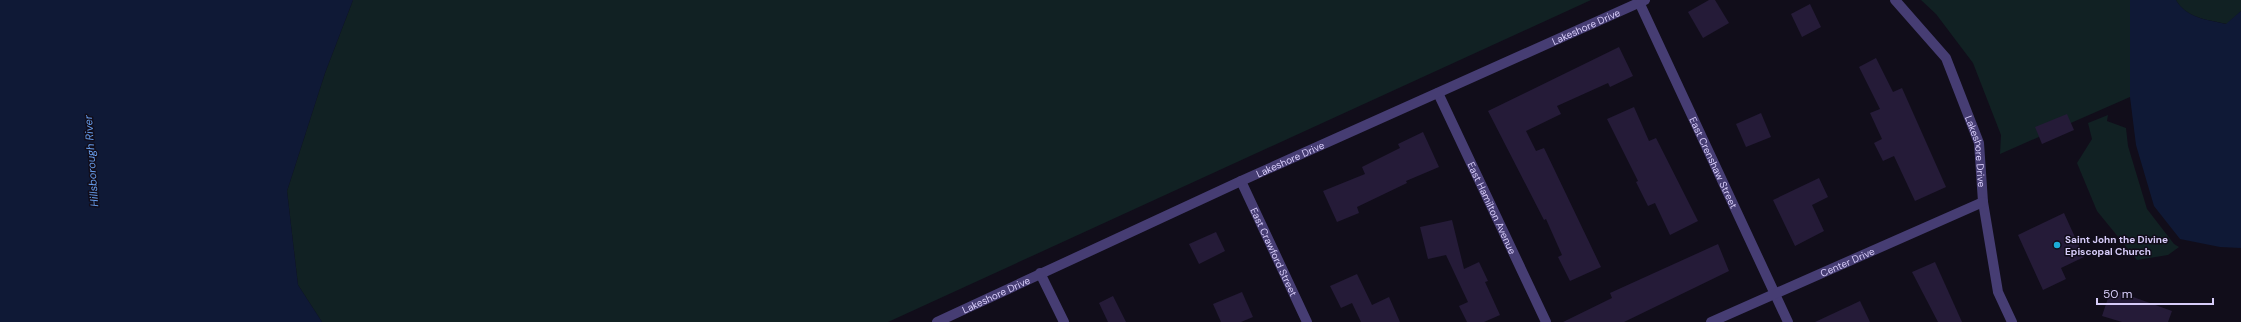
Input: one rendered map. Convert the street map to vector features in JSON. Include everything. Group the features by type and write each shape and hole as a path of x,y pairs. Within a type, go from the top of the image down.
{"street":[{"name":"Lakeshore Drive","path":"1895,0 1946,58 1979,143 1983,202 1998,292 2012,322"},
{"name":"Lakeshore Drive","path":"937,322 1040,273 1642,1"},
{"name":"East Crenshaw Street","path":"1642,1 1788,322"},
{"name":"East Hamilton Avenue","path":"1438,93 1546,322"},
{"name":"East Crawford Street","path":"1241,182 1307,322"},
{"name":"Center Drive","path":"1711,322 1983,202"},
{"path":"1040,273 1064,322"}],"shaded area":[{"path":"353,0 1591,0 888,322 322,322 298,285 287,191 325,73"},
{"path":"1921,0 2130,0 2130,97 2000,154 2001,135 1973,63 1936,14"},
{"path":"2176,0 2241,0 2241,11 2227,24 2198,17 2186,11"},
{"path":"2108,115 2107,121 2126,128 2128,146 2147,209 2174,244 2179,247 2168,255 2137,260 2097,211 2077,163 2092,139 2088,123"}],"water":[{"name":"Hillsborough River","path":"0,0 353,0 325,73 287,191 298,285 322,322 0,322"},
{"path":"2130,0 2176,0 2180,6 2191,14 2226,24 2241,11 2241,248 2220,247 2180,239 2154,206 2136,145 2130,97"}],"building":[{"path":"1709,0 1715,0 1729,23 1703,38 1688,12"},
{"path":"1810,4 1821,27 1802,37 1791,14"},
{"path":"1619,47 1633,76 1610,87 1608,83 1557,106 1561,114 1526,131 1536,151 1544,148 1601,267 1570,281 1558,257 1562,255 1546,219 1544,220 1488,111"},
{"path":"1876,58 1893,92 1902,88 1946,187 1915,201 1894,156 1883,161 1874,143 1882,139 1870,113 1880,109 1859,67"},
{"path":"1634,107 1649,141 1656,138 1698,221 1670,235 1655,203 1648,206 1636,182 1638,181 1607,119"},
{"path":"1761,113 1771,137 1746,147 1736,124"},
{"path":"2067,114 2074,130 2042,144 2035,127"},
{"path":"1423,132 1439,167 1406,181 1407,183 1357,207 1359,213 1337,222 1323,191 1365,174 1362,167 1400,148 1398,144"},
{"path":"1819,178 1828,197 1812,205 1824,231 1795,246 1773,200"},
{"path":"2064,213 2084,257 2061,268 2066,279 2043,290 2018,235"},
{"path":"1452,220 1464,269 1479,262 1488,281 1485,282 1500,315 1484,322 1467,322 1459,306 1468,302 1446,255 1428,259 1420,227"},
{"path":"1216,232 1225,251 1199,264 1189,244"},
{"path":"1718,244 1729,271 1624,322 1563,322 1612,298 1610,293"},
{"path":"1935,262 1962,322 1938,322 1912,272"},
{"path":"1357,274 1372,305 1389,297 1400,322 1361,322 1352,303 1341,308 1330,286"},
{"path":"2111,289 2172,311 2168,322 2122,322 2102,316"},
{"path":"1242,292 1253,317 1241,322 1221,322 1213,304"},
{"path":"1113,296 1126,322 1108,322 1099,303"},
{"path":"1860,301 1870,322 1815,322"}],"place":[{"name":"Saint John the Divine Episcopal Church","path":"2057,245"}]}
